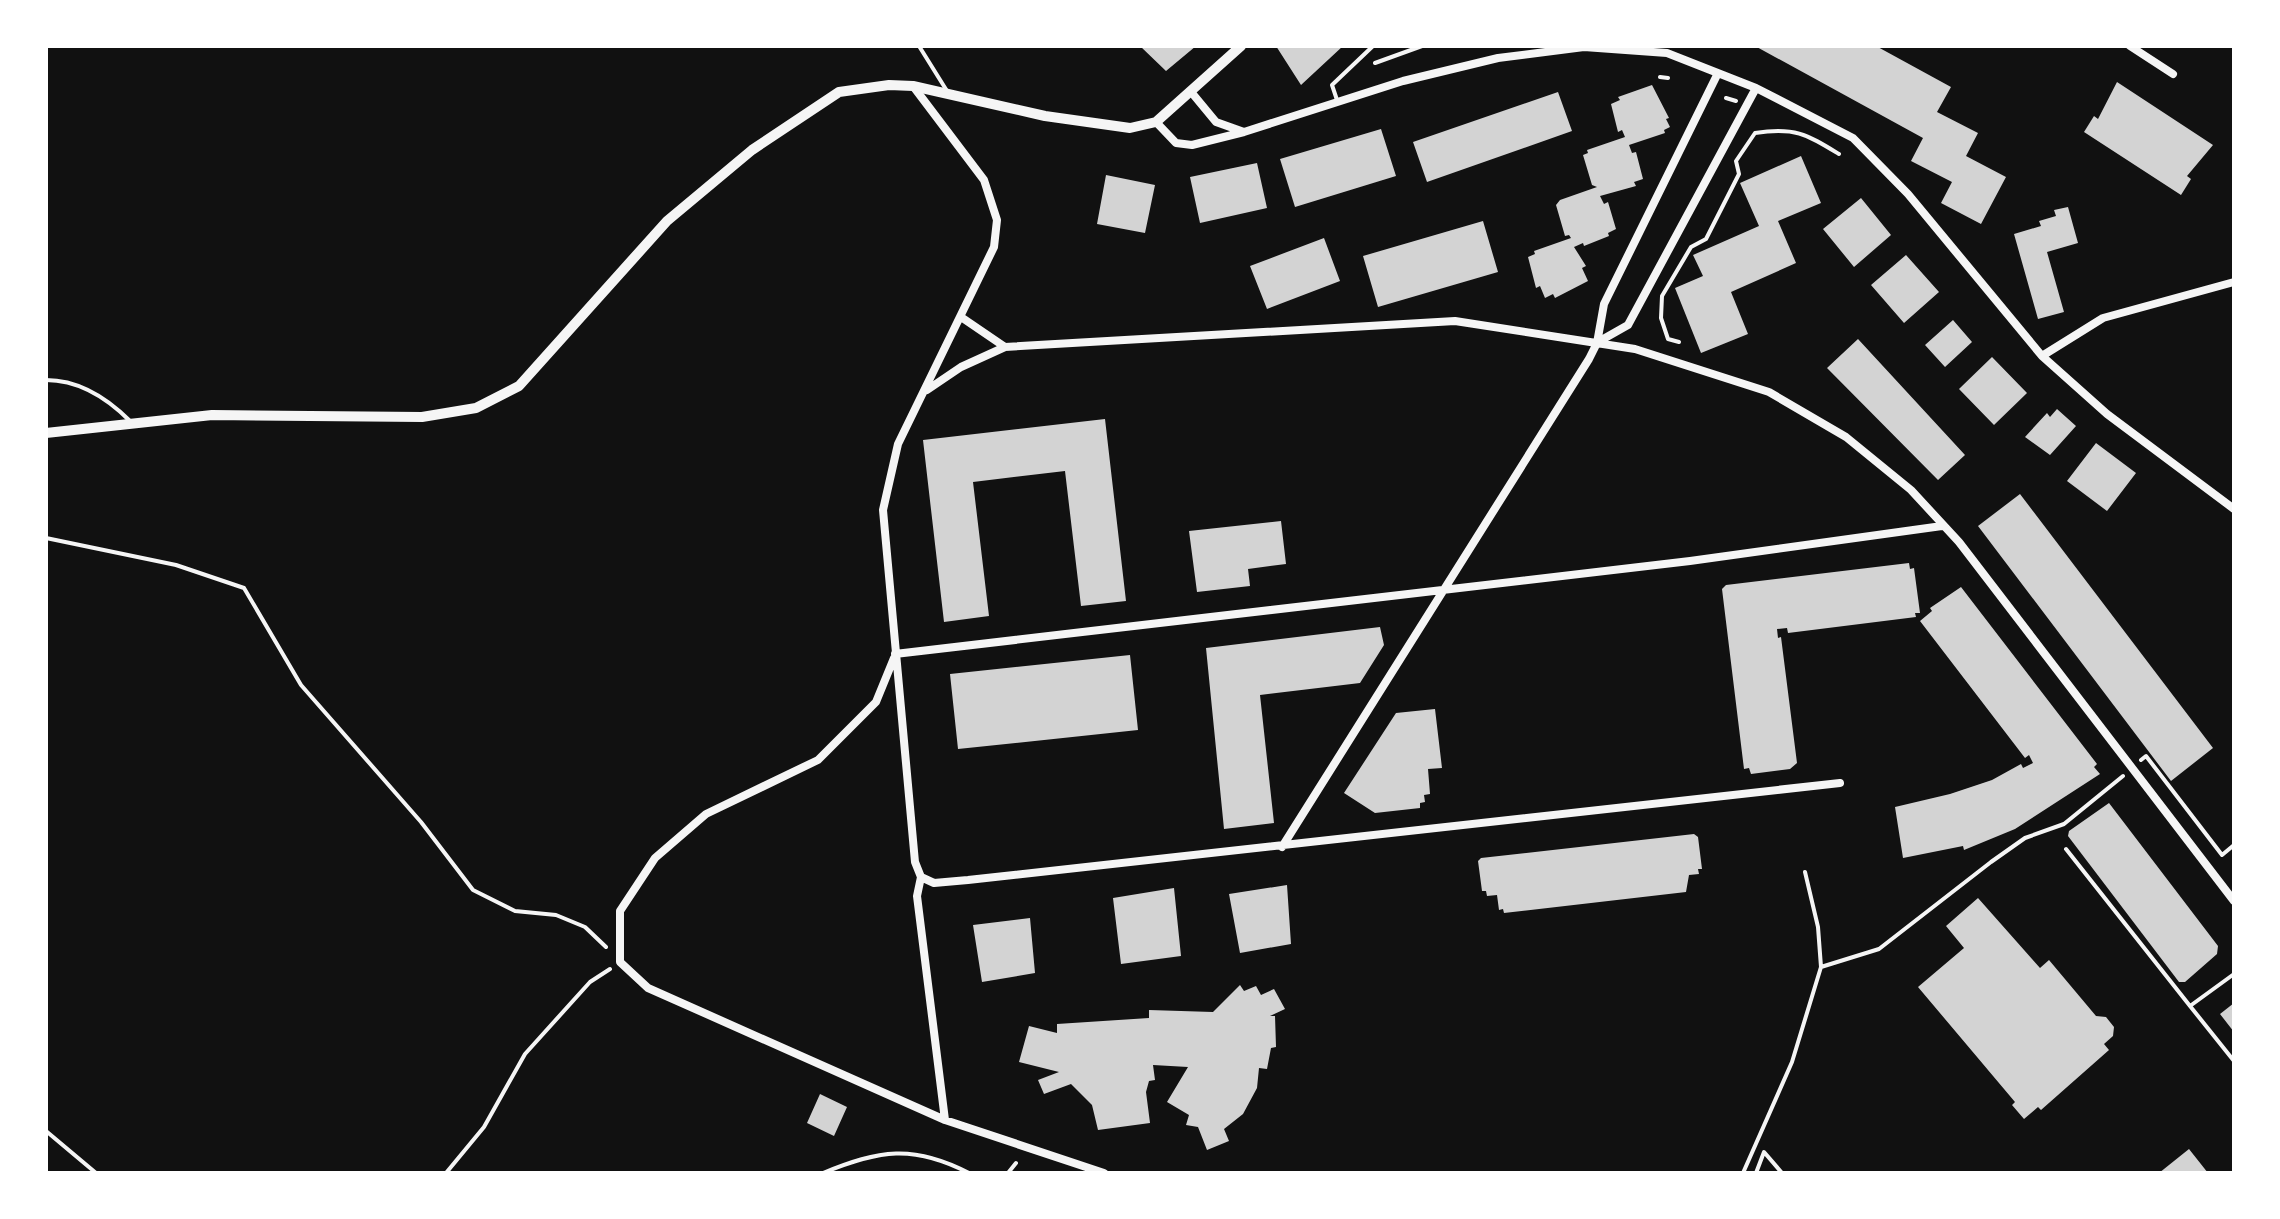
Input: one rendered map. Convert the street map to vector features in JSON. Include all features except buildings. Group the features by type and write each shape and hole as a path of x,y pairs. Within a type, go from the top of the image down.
{"street":[{"path":"46,433 212,415 422,417 476,408 519,386 667,221 752,150 839,92 889,85 913,86 947,91 1045,116 1130,128 1156,122 1241,46"},
{"path":"2130,46 2173,74"},
{"path":"1156,122 1176,143 1192,145 1244,132 1403,81 1498,58 1584,47 1667,53 1756,88 1853,138 1908,194 2042,356 2107,414 2234,509"},
{"path":"1282,847 1597,343 1604,304 1718,73"},
{"path":"913,86 984,180 997,220 994,247 927,390 898,444 883,510 915,862 921,877 917,896 945,1120"},
{"path":"1597,343 1628,325 1756,88"},
{"path":"1192,93 1216,122 1244,132"},
{"path":"2042,356 2103,318 2234,282"},
{"path":"961,317 1005,347"},
{"path":"927,390 961,367 1005,347 1455,321 1635,349 1769,392 1846,437 1911,490 1959,542 2234,901"},
{"path":"895,654 1690,561 1942,526"},
{"path":"895,654 876,702 818,760 706,814 655,858 620,911 620,962 648,988 945,1120 1104,1173"},
{"path":"921,877 934,883 968,880 1840,783"}],"lane":[{"path":"919,46 947,91"},
{"path":"1337,102 1332,85 1373,46"},
{"path":"46,380 65,380 109,400 132,423"},
{"path":"2066,849 2234,1061"},
{"path":"2190,1006 2234,974"}],"path":[{"path":"1369,65 1422,46"},
{"path":"1660,77 1668,78"},
{"path":"1679,342 1668,339 1661,318 1662,296 1691,247 1706,239 1739,174 1736,161 1755,133 1779,130 1802,132 1839,154"},
{"path":"46,538 176,565 244,588 301,685 421,822 473,890 515,911 556,915 585,927 620,962 590,982 525,1054 484,1127 446,1173"},
{"path":"1821,967 1879,949 2025,838 2064,824 2146,756 2222,855 2234,845"},
{"path":"1743,1173 1792,1062 1821,967 1818,927 1805,872"},
{"path":"46,1131 96,1173"},
{"path":"1756,1173 1764,1152 1782,1173"},
{"path":"823,1173 886,1153 922,1153 969,1173"},
{"path":"1008,1173 1016,1163"}]}
